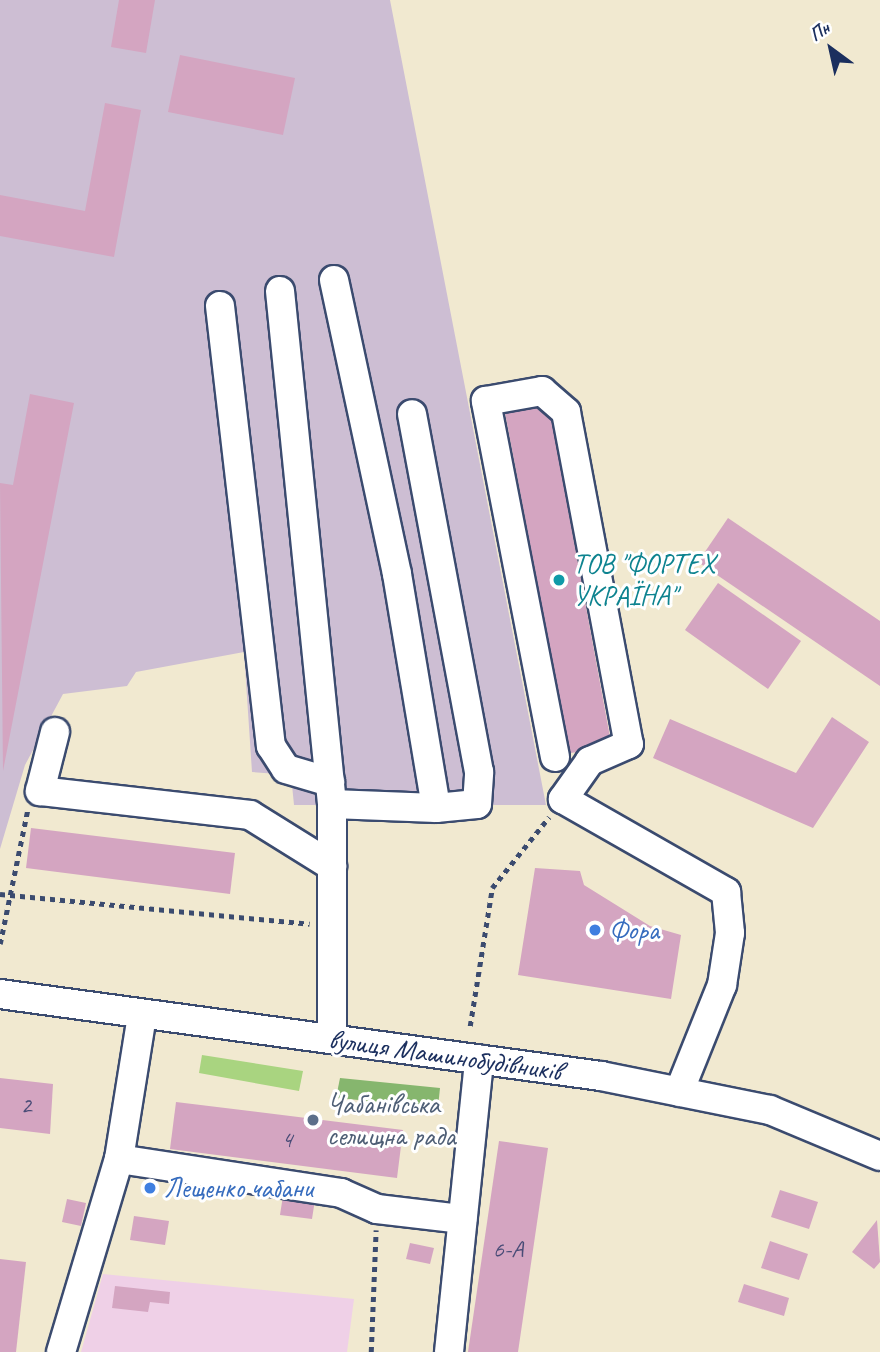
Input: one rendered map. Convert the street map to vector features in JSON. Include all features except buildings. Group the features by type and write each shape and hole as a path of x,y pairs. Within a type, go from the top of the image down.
{"street":[{"path":"334,280 397,574 436,808"},
{"path":"280,291 331,793 332,1040"},
{"path":"220,306 271,746 286,769 331,793 436,808 477,804 479,772 412,414"},
{"path":"555,757 486,401 542,391 566,412 629,744 590,761 562,800 726,892 730,933 722,985 679,1092"},
{"path":"55,732 40,790 250,815 332,866"},
{"name":"вулиця Машинобудівників","path":"0,994 479,1060 679,1092 771,1110 880,1156"},
{"path":"61,1352 119,1159 142,1015"},
{"path":"449,1352 479,1060"},
{"path":"119,1159 341,1193 377,1209 463,1219"}],"path":[{"path":"0,944 7,895 25,813 40,790"},
{"path":"470,1026 492,888 562,800"},
{"path":"0,894 332,926"},
{"path":"371,1352 377,1209"}],"shaded area":[{"path":"0,0 390,0 546,805 294,805 291,775 252,772 244,652 136,672 127,686 63,694 25,765 0,849"},
{"path":"103,1274 354,1299 347,1352 81,1352"}],"green space":[{"path":"202,1055 303,1071 299,1091 199,1073"},
{"path":"340,1078 440,1088 438,1107 336,1098"}],"place":[{"name":"ТОВ \"ФОРТЕХ УКРАЇНА\"","path":"559,580"},
{"name":"Фора","path":"595,930"},
{"name":"Чабанівська селищна рада","path":"313,1120"},
{"name":"Лещенко чабани","path":"150,1188"}]}
